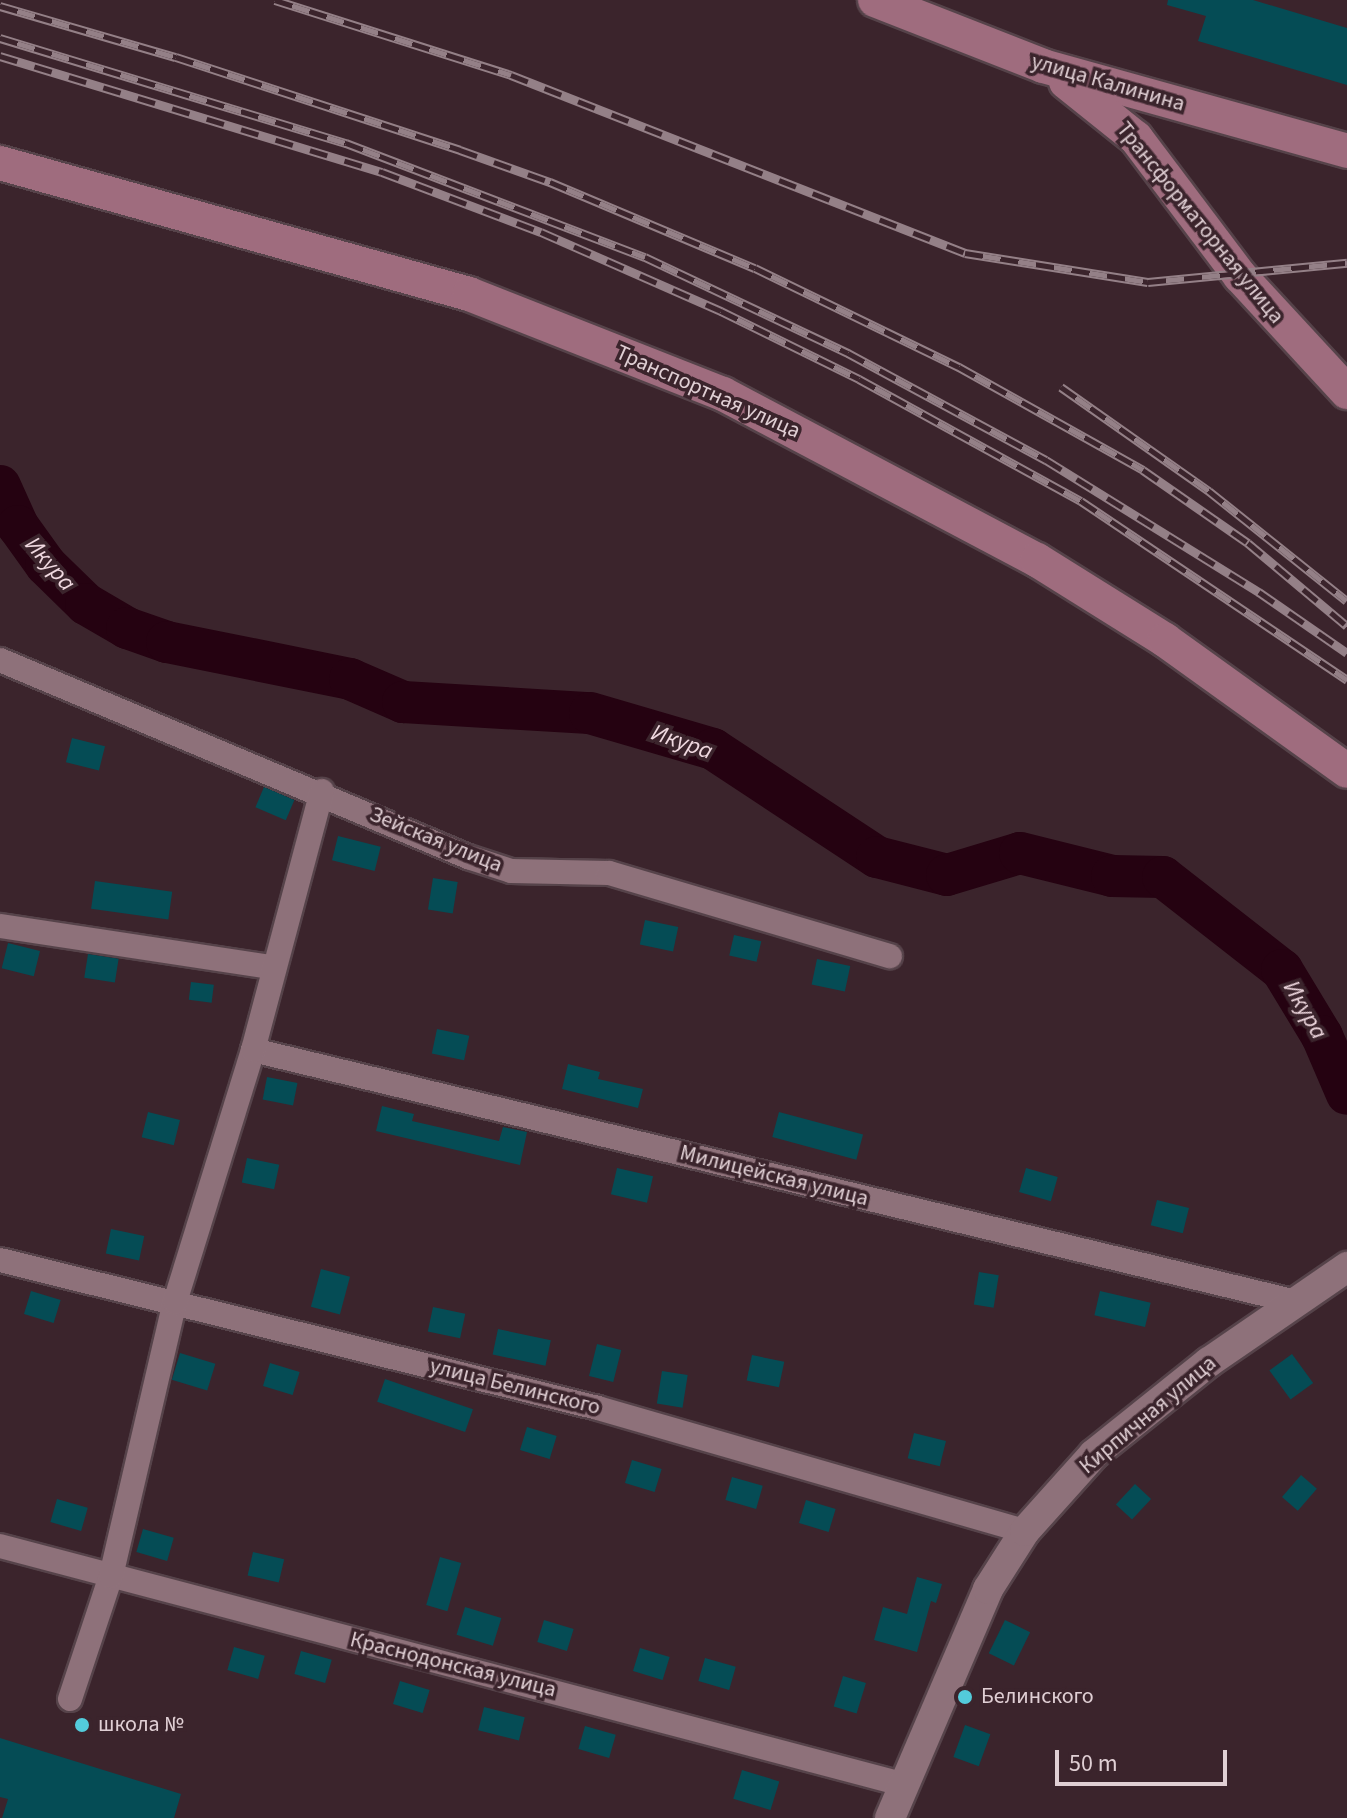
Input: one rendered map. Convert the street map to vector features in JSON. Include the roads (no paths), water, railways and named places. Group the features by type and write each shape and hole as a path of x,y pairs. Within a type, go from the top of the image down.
{"main road":[{"name":"улица Калинина","path":"875,0 1043,66 1347,151"},
{"name":"Трансформаторная улица","path":"1043,66 1136,138 1255,293 1347,392"},
{"name":"Транспортная улица","path":"0,163 469,294 723,394 1037,560 1178,648 1347,771"}],"street":[{"name":"Зейская улица","path":"0,660 511,871 609,873 890,956"},
{"path":"70,1699 111,1576 175,1302 253,1050 271,967 322,791"},
{"path":"0,926 271,967"},
{"name":"Милицейская улица","path":"253,1050 1296,1302"},
{"name":"улица Белинского","path":"0,1260 598,1408 1025,1531"},
{"name":"Кирпичная улица","path":"890,1818 988,1589 1025,1531 1094,1454 1209,1362 1347,1267"},
{"name":"Краснодонская улица","path":"0,1546 906,1785"}],"waterway":[{"name":"Икура","path":"0,486 18,526 46,565 86,604 127,628 167,642 350,679 403,702 590,713 713,749 877,857 947,875 1020,853 1112,876 1163,877 1282,970 1322,1036 1347,1094"}],"railway":[{"path":"275,0 511,75 965,253 1148,282 1347,263"},
{"path":"0,6 176,57 460,150 550,182 755,268 959,367 1143,470 1248,543 1347,626"},
{"path":"0,38 346,143 645,257 848,353 1046,460 1259,592 1347,653"},
{"path":"0,56 382,172 541,232 721,311 859,379 1081,501 1347,680"},
{"path":"1061,387 1209,491 1347,601"}],"place":[{"name":"Белинского","path":"965,1697"},
{"name":"школа №","path":"82,1725"}]}
